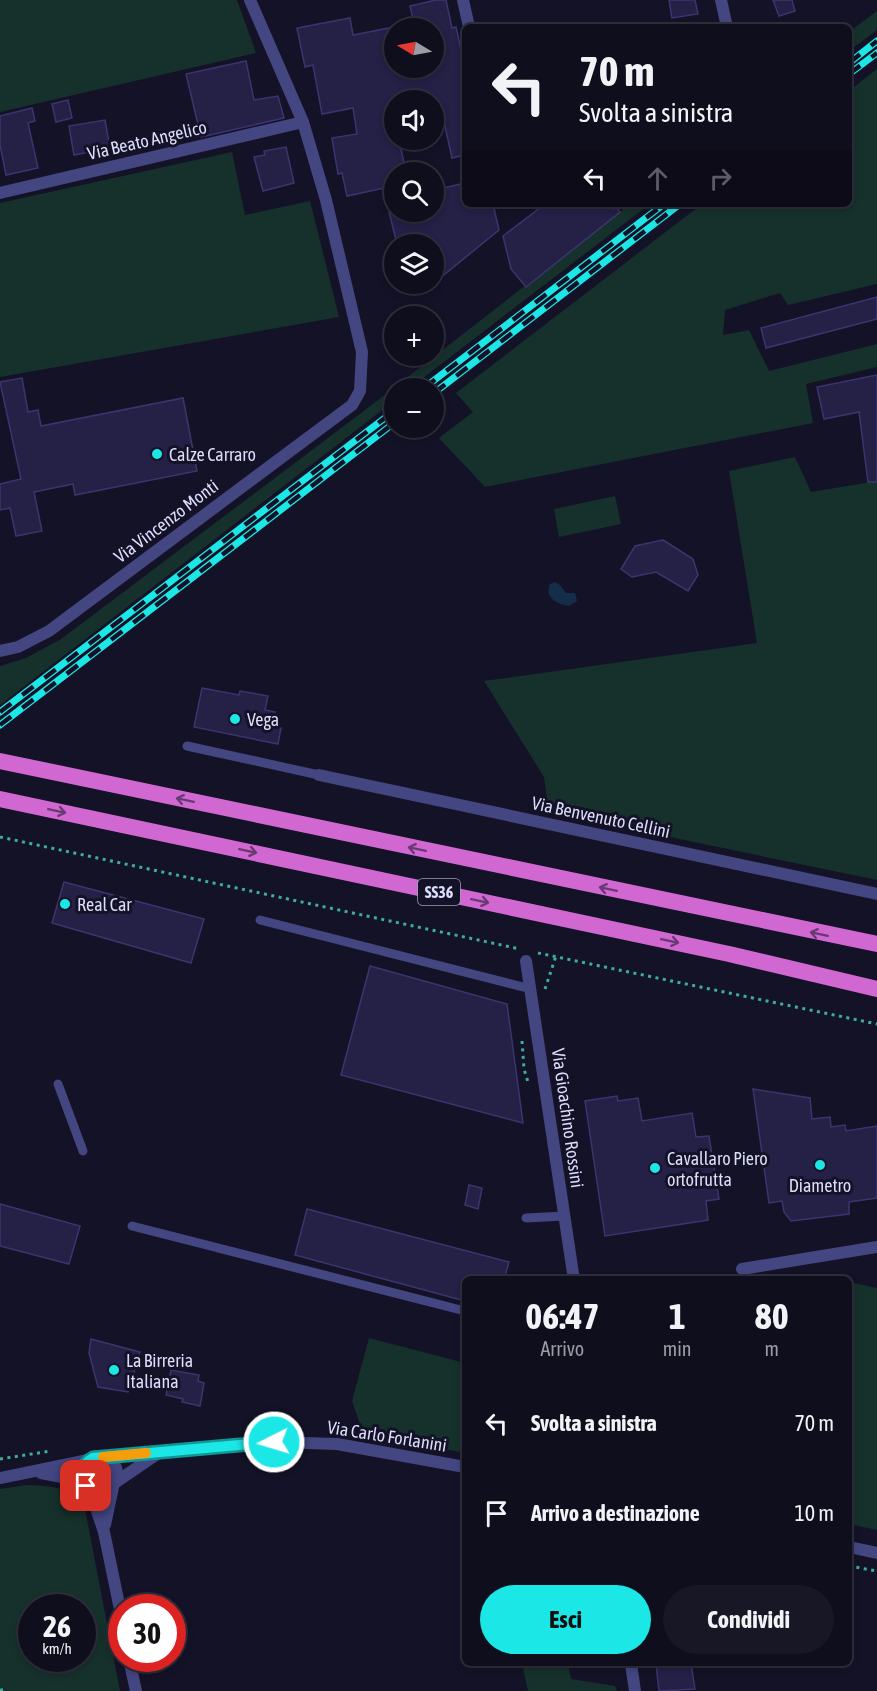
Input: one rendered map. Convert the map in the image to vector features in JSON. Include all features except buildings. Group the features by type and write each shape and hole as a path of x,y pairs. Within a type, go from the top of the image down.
{"highway":[{"name":"SS36","path":"0,761 838,938 877,944"},
{"name":"SS36","path":"0,798 718,951 877,989"}],"street":[{"name":"Via Vincenzo Monti","path":"0,651 18,647 49,631 352,405 360,391 362,352 326,200 303,122 250,0"},
{"path":"463,0 468,24"},
{"path":"721,0 726,24"},
{"name":"Via Beato Angelico","path":"0,193 303,122"},
{"name":"Via Benvenuto Cellini","path":"318,775 877,894"},
{"name":"Via Gioachino Rossini","path":"528,954 531,989 573,1276"},
{"path":"742,1269 877,1247"},
{"name":"Via Carlo Forlanini","path":"105,1457 274,1442 337,1444 462,1466"},
{"name":"Via Carlo Forlanini","path":"114,1484 160,1452"},
{"path":"0,1478 70,1462 105,1457 117,1470 105,1514 104,1532"},
{"path":"88,1460 82,1470 83,1481 88,1488 104,1532 117,1594"},
{"path":"34,1472 56,1474 77,1480 88,1488 102,1492 114,1484"},
{"path":"852,1548 877,1553"},
{"path":"631,1666 635,1691"},
{"path":"132,1672 136,1691"}],"lane":[{"path":"187,746 318,775"},
{"path":"260,920 531,989"},
{"path":"58,1084 83,1150"},
{"path":"526,1218 564,1216"},
{"path":"132,1226 462,1310"}],"path":[{"path":"0,837 528,954 877,1024"},
{"path":"852,1567 877,1571"}],"green space":[{"path":"0,0 237,0 256,53 0,112"},
{"path":"877,11 877,30 852,49 852,30"},
{"path":"877,69 877,284 788,305 780,293 725,310 723,335 749,330 769,371 877,344 877,367 806,384 813,423 485,487 439,438 444,438 444,434 473,412 456,393 698,207 852,207 852,89"},
{"path":"232,152 245,215 310,201 339,317 0,377 0,203"},
{"path":"626,207 646,207 444,362 444,349"},
{"path":"422,366 439,366 423,378 406,378"},
{"path":"384,395 384,409 0,705 0,666 26,658 61,639"},
{"path":"795,457 811,492 877,481 877,880 549,812 544,777 484,681 757,643 729,471"},
{"path":"615,496 621,524 559,537 554,509"},
{"path":"852,1283 877,1288 877,1530 852,1525"},
{"path":"369,1338 462,1362 462,1452 363,1433 352,1401"},
{"path":"26,1485 65,1490 84,1504 108,1629 108,1672 116,1672 120,1691 0,1691 0,1489"},
{"path":"522,1666 568,1666 571,1679 615,1686 617,1691 528,1691"}],"water":[{"path":"555,582 566,593 575,593 577,601 569,606 553,600 549,589 550,584"}],"railway":[{"path":"852,61 877,41"},
{"path":"852,72 877,53"},
{"path":"437,378 660,207"},
{"path":"444,385 676,207"},
{"path":"0,712 384,419"},
{"path":"0,725 384,431"}],"slow traffic":[{"path":"103,1457 146,1453"}],"place":[{"name":"Calze Carraro","path":"157,454"},
{"name":"Vega","path":"235,719"},
{"name":"Real Car","path":"65,904"},
{"name":"Diametro","path":"820,1165"},
{"name":"Cavallaro Piero ortofrutta","path":"655,1168"},
{"name":"La Birreria Italiana","path":"114,1370"}],"route":[{"path":"86,1486 82,1470 88,1460 93,1458 274,1442"}]}
